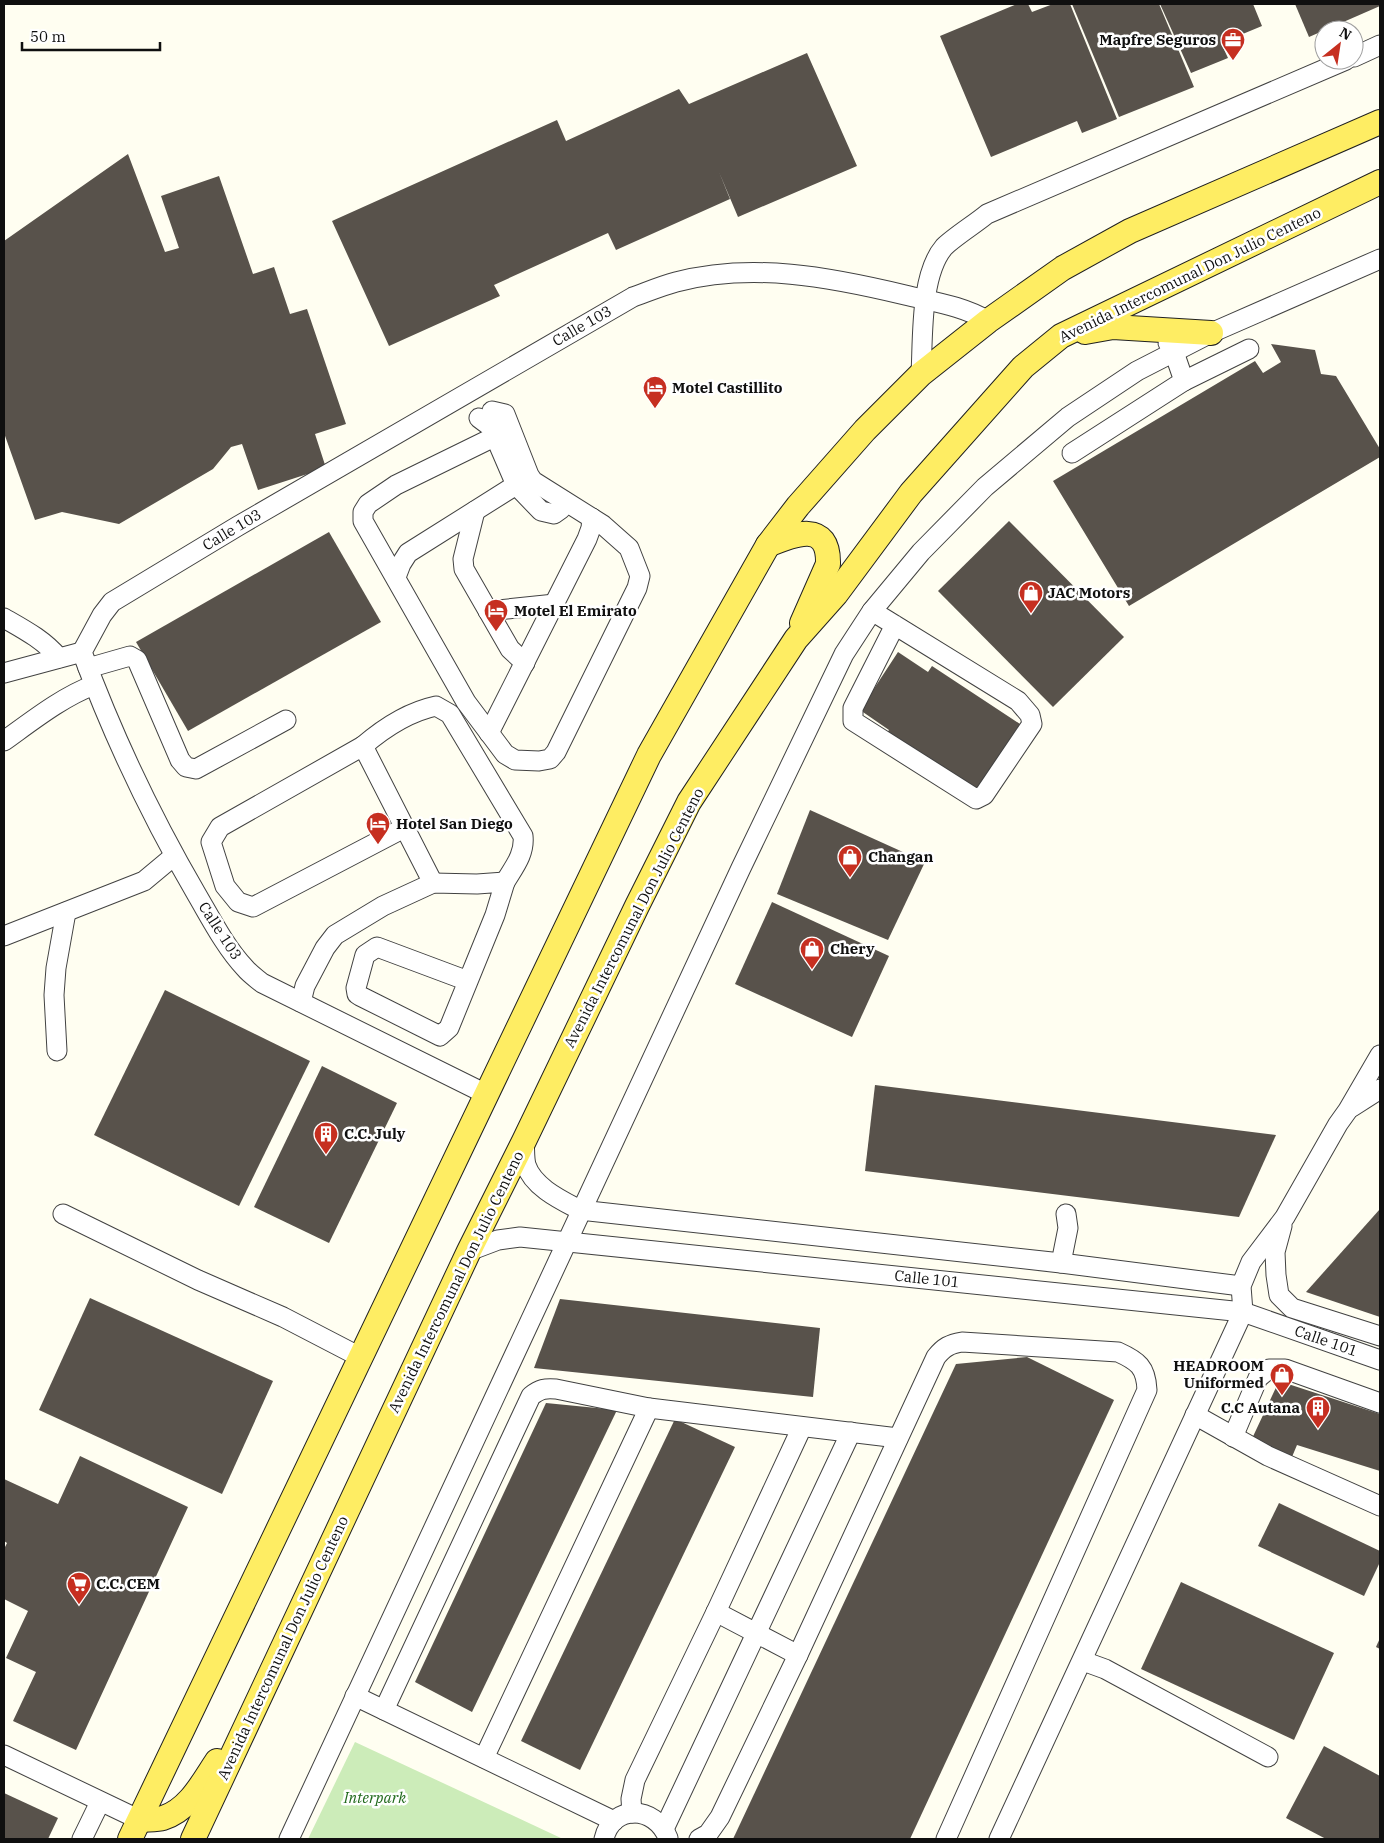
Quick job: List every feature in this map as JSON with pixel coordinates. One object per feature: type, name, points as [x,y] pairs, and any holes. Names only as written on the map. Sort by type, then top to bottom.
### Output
[{"type":"main road","points":[[135,1829],[488,1095],[649,755],[768,545],[798,506],[865,430],[921,374],[988,321],[1063,268],[1130,230],[1380,122]]},
{"type":"main road","name":"Avenida Intercomunal Don Julio Centeno","points":[[193,1839],[469,1251],[689,802],[796,638],[836,594],[911,493],[1023,367],[1061,336],[1380,182]]},
{"type":"main road","points":[[1061,336],[1113,327],[1211,333]]},
{"type":"main road","points":[[768,545],[803,533],[813,535],[824,542],[828,555],[828,564],[796,638]]},
{"type":"main road","points":[[135,1829],[164,1818],[184,1806],[194,1795],[258,1701]]},
{"type":"street","points":[[1364,52],[1380,45]]},
{"type":"street","points":[[921,374],[925,300],[932,271],[944,248],[987,214],[1323,70]]},
{"type":"street","points":[[289,1839],[580,1210],[741,868],[840,663],[872,612],[921,552],[985,486],[1068,417],[1137,371],[1211,333],[1380,259]]},
{"type":"street","name":"Calle 103","points":[[488,1095],[262,983],[244,968],[221,935],[174,856],[135,776],[88,668],[102,615],[112,602],[238,526],[633,297],[676,282],[715,275],[756,271],[808,275],[872,287],[973,312],[988,321]]},
{"type":"street","points":[[1159,329],[1174,352],[1184,381]]},
{"type":"street","points":[[1072,453],[1184,381],[1249,349]]},
{"type":"street","points":[[494,437],[396,485],[368,504],[363,512],[363,520],[466,702],[505,754],[515,760],[539,761],[550,759],[556,752],[637,588],[640,576],[629,548],[603,525],[533,481],[505,414],[486,415],[516,485],[541,511],[554,514],[562,509],[564,501]]},
{"type":"street","points":[[396,577],[408,553],[516,485]]},
{"type":"street","points":[[475,511],[463,558],[464,569],[510,649],[525,663]]},
{"type":"street","points":[[489,733],[587,539],[592,518]]},
{"type":"street","points":[[488,611],[555,604]]},
{"type":"street","points":[[872,612],[895,625],[1018,701],[1030,715],[1032,724],[984,795],[980,798],[976,799],[853,721],[853,708],[895,625]]},
{"type":"street","points":[[4,618],[37,636],[59,658],[88,668],[130,656],[137,660],[180,760],[186,767],[196,768],[286,720]]},
{"type":"street","points":[[4,673],[59,658]]},
{"type":"street","points":[[4,741],[39,716],[84,689],[88,668]]},
{"type":"street","points":[[404,828],[253,907],[238,902],[225,886],[212,842],[220,827],[363,746],[383,729],[418,710],[436,706],[450,714],[523,836],[523,852],[505,882],[495,915],[449,1028],[444,1034],[440,1036],[360,996],[357,994],[356,988],[365,955],[377,947],[468,981]]},
{"type":"street","points":[[363,746],[433,883]]},
{"type":"street","points":[[4,936],[144,882],[174,856]]},
{"type":"street","points":[[301,1002],[305,986],[325,948],[335,935],[383,906],[433,883],[477,884],[505,882]]},
{"type":"street","points":[[57,1050],[54,995],[56,968],[66,912]]},
{"type":"street","points":[[999,1839],[1243,1312],[1241,1286],[1251,1262],[1284,1217],[1380,1055]]},
{"type":"street","points":[[1348,1110],[1380,1089]]},
{"type":"street","name":"Calle 101","points":[[524,1141],[526,1165],[534,1180],[557,1197],[580,1210],[1061,1263],[1241,1286]]},
{"type":"street","points":[[64,1214],[198,1280],[283,1317],[362,1358]]},
{"type":"street","points":[[1061,1263],[1068,1228],[1066,1214]]},
{"type":"street","points":[[1284,1217],[1275,1252],[1276,1275],[1280,1295],[1292,1308],[1380,1336]]},
{"type":"street","name":"Calle 101","points":[[469,1251],[498,1240],[520,1237],[1243,1312],[1380,1360]]},
{"type":"street","points":[[699,1839],[708,1834],[720,1817],[798,1655],[936,1357],[942,1350],[949,1344],[962,1342],[1118,1352],[1133,1359],[1140,1365],[1146,1376],[1147,1390],[946,1839]]},
{"type":"street","points":[[1233,1437],[1258,1378],[1269,1368],[1285,1369],[1380,1403]]},
{"type":"street","points":[[384,1710],[531,1396],[538,1390],[545,1388],[556,1389],[649,1408],[898,1438]]},
{"type":"street","points":[[484,1758],[649,1408]]},
{"type":"street","points":[[1195,1415],[1268,1456],[1380,1506]]},
{"type":"street","points":[[632,1813],[631,1799],[635,1780],[716,1612],[802,1426]]},
{"type":"street","points":[[604,1839],[608,1828],[614,1821],[632,1813],[650,1816],[666,1834],[851,1432]]},
{"type":"street","points":[[716,1612],[798,1655]]},
{"type":"street","points":[[1083,1661],[1105,1670],[1268,1757]]},
{"type":"street","points":[[355,1696],[614,1821]]},
{"type":"street","points":[[4,1755],[100,1802],[135,1829]]},
{"type":"street","points":[[82,1839],[100,1802]]},
{"type":"green space","name":"Interpark","points":[[355,1742],[563,1839],[308,1839]]},
{"type":"building","points":[[1017,4],[1028,4],[1032,12],[1053,4],[1070,4],[1117,119],[1082,133],[1077,121],[991,157],[940,36]]},
{"type":"building","points":[[1072,4],[1159,4],[1194,87],[1119,117]]},
{"type":"building","points":[[1160,4],[1253,4],[1262,26],[1221,43],[1228,58],[1191,73]]},
{"type":"building","points":[[1295,4],[1380,4],[1380,6],[1348,20],[1314,20],[1314,35],[1309,37]]},
{"type":"building","points":[[807,53],[857,166],[738,217],[719,172],[730,199],[616,250],[608,233],[494,285],[500,296],[389,346],[332,221],[557,120],[566,141],[679,89],[689,104]]},
{"type":"building","points":[[128,154],[165,252],[179,248],[161,196],[219,176],[253,274],[274,267],[290,314],[307,309],[346,424],[315,434],[326,468],[258,490],[242,444],[231,447],[213,469],[119,524],[62,512],[35,520],[4,433],[4,241]]},
{"type":"building","points":[[1271,344],[1315,350],[1321,374],[1336,376],[1380,449],[1380,457],[1129,606],[1053,481],[1255,361],[1263,373],[1281,362]]},
{"type":"building","name":"JAC Motors","points":[[1009,521],[1124,637],[1053,707],[938,591]]},
{"type":"building","points":[[329,532],[381,622],[188,731],[136,642]]},
{"type":"building","points":[[898,652],[928,672],[932,666],[1020,724],[975,792],[886,734],[889,730],[860,710]]},
{"type":"building","name":"Changan","points":[[810,810],[925,862],[888,940],[777,894]]},
{"type":"building","name":"Chery","points":[[772,902],[889,956],[852,1037],[735,984]]},
{"type":"building","points":[[165,990],[310,1061],[239,1206],[94,1135]]},
{"type":"building","name":"C.C. July","points":[[322,1066],[397,1103],[329,1243],[254,1207]]},
{"type":"building","points":[[875,1085],[1276,1135],[1239,1217],[865,1171]]},
{"type":"building","points":[[1380,1209],[1380,1317],[1306,1292]]},
{"type":"building","points":[[90,1298],[273,1381],[222,1494],[39,1410]]},
{"type":"building","points":[[560,1299],[820,1328],[813,1397],[534,1368]]},
{"type":"building","points":[[1027,1357],[1114,1400],[910,1839],[733,1839],[956,1364]]},
{"type":"building","name":"C.C Autana","points":[[1279,1381],[1380,1414],[1380,1471],[1297,1445],[1289,1464],[1249,1445]]},
{"type":"building","points":[[546,1403],[617,1410],[472,1712],[415,1682]]},
{"type":"building","points":[[675,1419],[735,1447],[580,1770],[521,1741]]},
{"type":"building","name":"C.C. CEM","points":[[80,1456],[188,1507],[76,1750],[13,1721],[36,1672],[6,1658],[28,1611],[4,1599],[4,1549],[7,1543],[4,1541],[4,1479],[58,1504]]},
{"type":"building","points":[[1279,1503],[1380,1551],[1380,1562],[1364,1596],[1258,1546]]},
{"type":"building","points":[[1181,1582],[1334,1653],[1294,1740],[1141,1669]]},
{"type":"building","points":[[1380,1638],[1380,1649],[1376,1647]]},
{"type":"building","points":[[1324,1746],[1380,1776],[1380,1839],[1326,1839],[1286,1818]]},
{"type":"building","points":[[4,1793],[58,1818],[48,1839],[4,1839]]},
{"type":"place","name":"Mapfre Seguros","points":[[1233,61]]},
{"type":"place","name":"Motel Castillito","points":[[655,409]]},
{"type":"place","name":"JAC Motors","points":[[1031,614]]},
{"type":"place","name":"Motel El Emirato","points":[[496,632]]},
{"type":"place","name":"Hotel San Diego","points":[[378,845]]},
{"type":"place","name":"Changan","points":[[850,878]]},
{"type":"place","name":"Chery","points":[[812,970]]},
{"type":"place","name":"C.C. July","points":[[326,1155]]},
{"type":"place","name":"HEADROOM Uniformed","points":[[1282,1396]]},
{"type":"place","name":"C.C Autana","points":[[1318,1429]]},
{"type":"place","name":"C.C. CEM","points":[[79,1605]]}]
